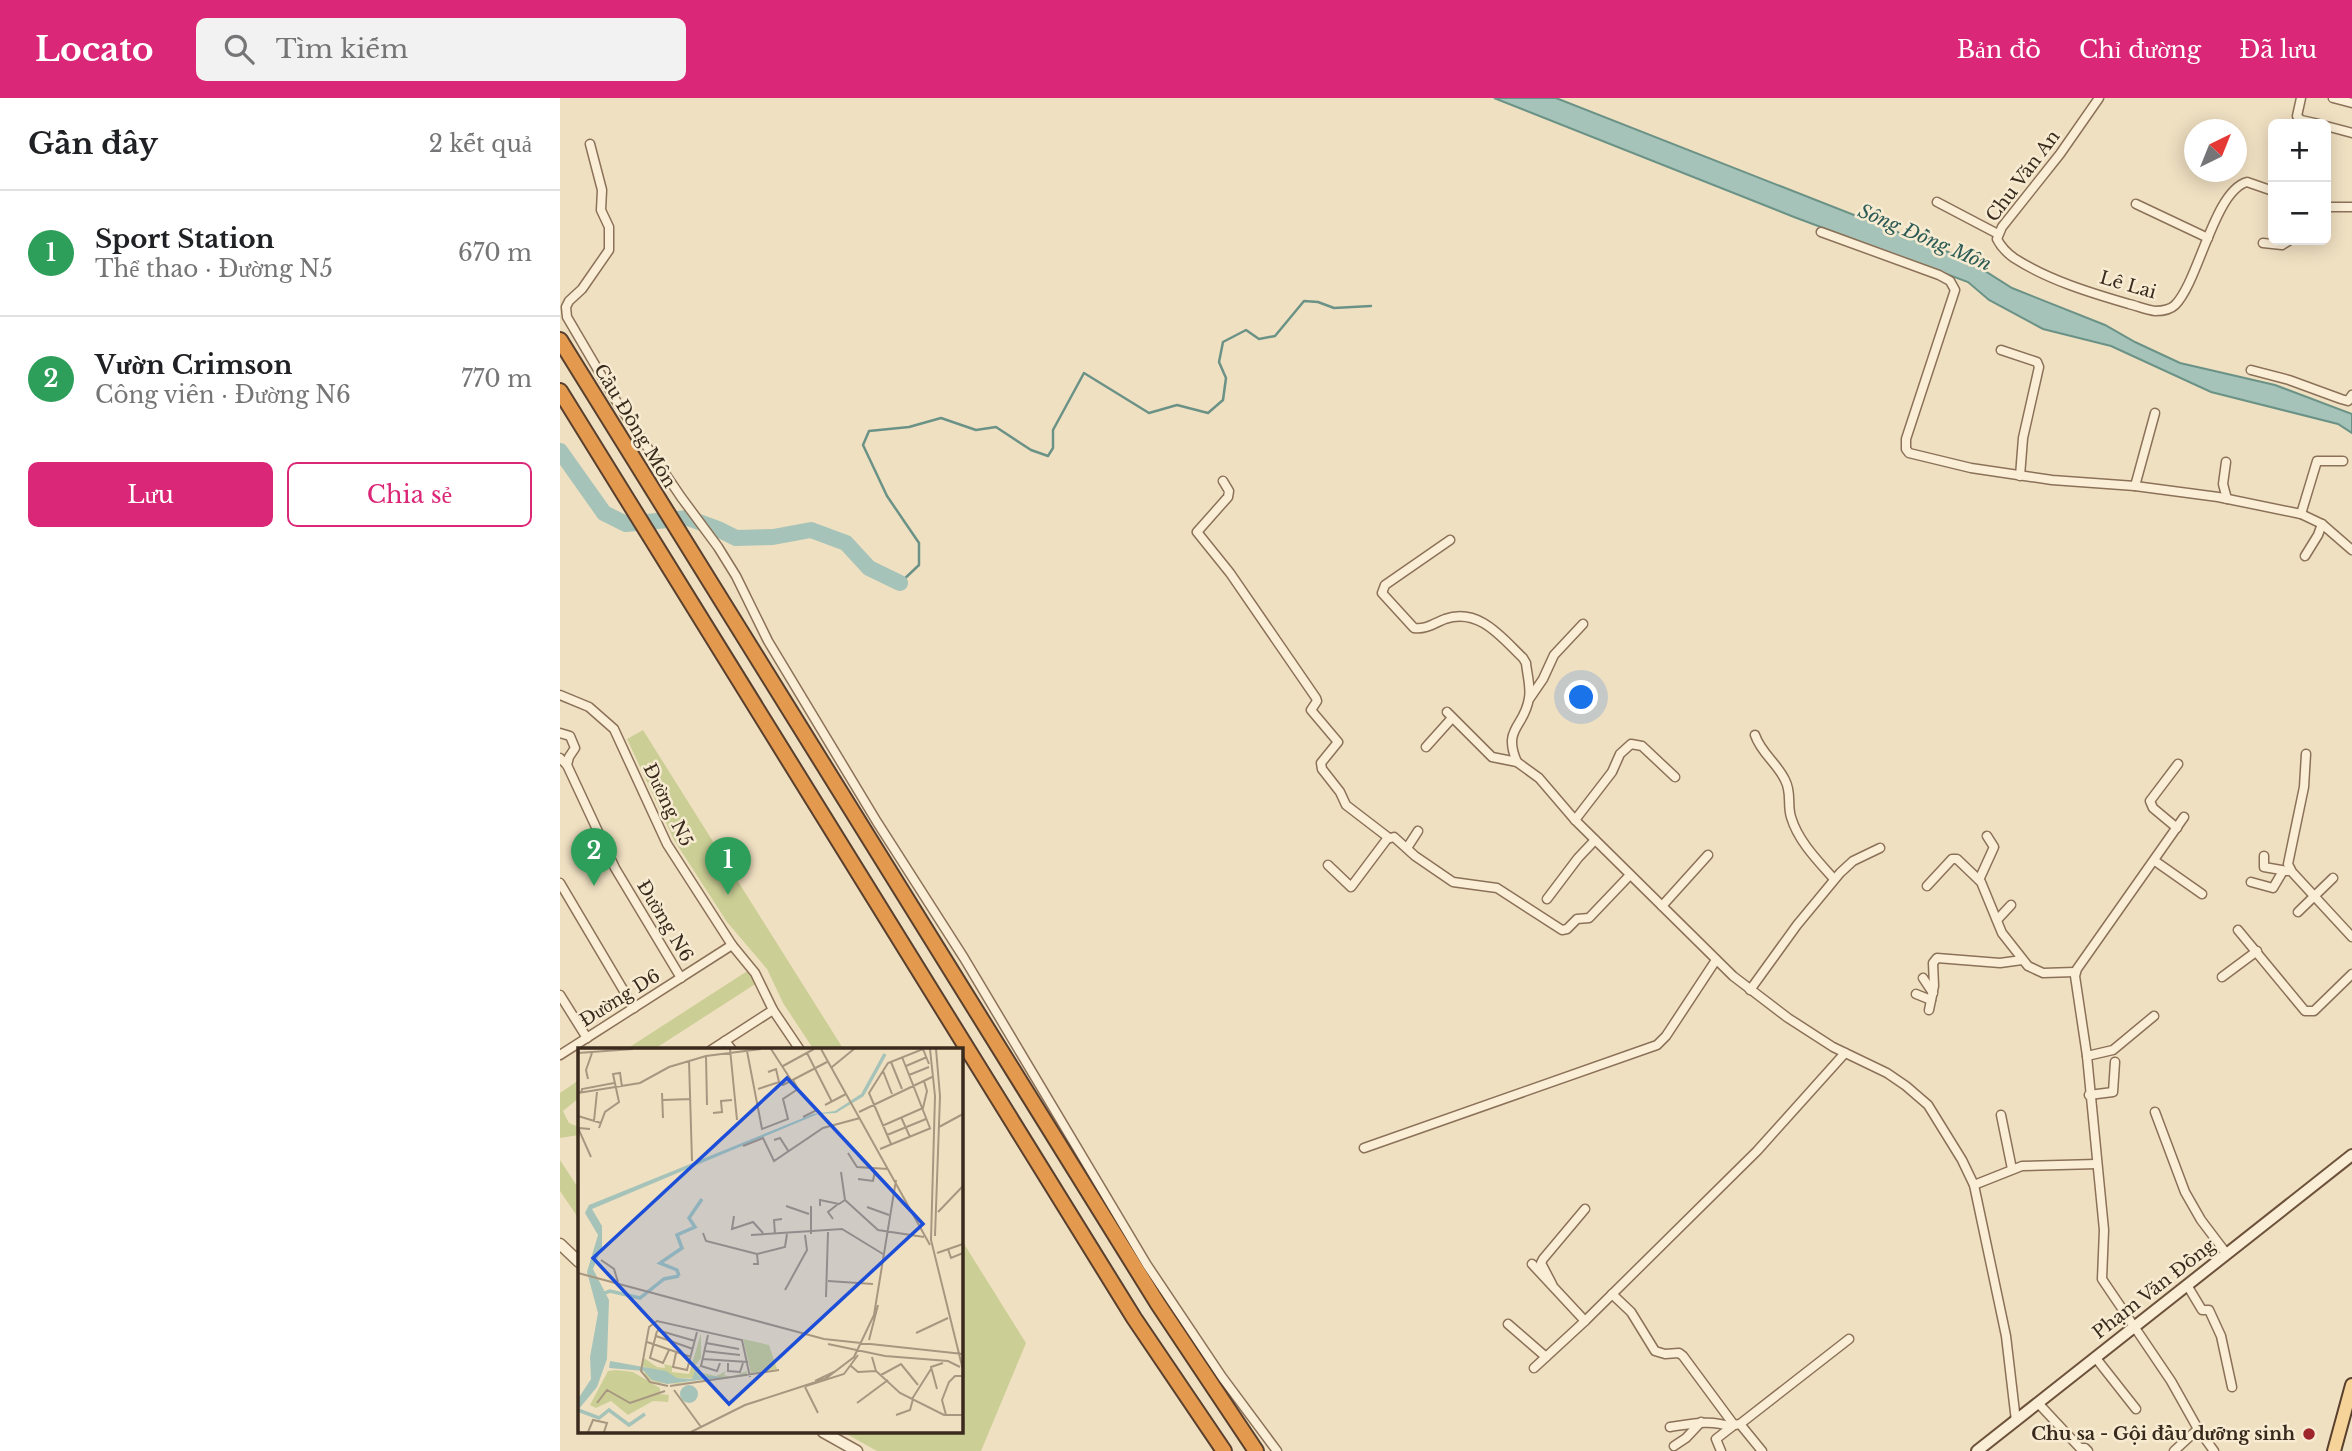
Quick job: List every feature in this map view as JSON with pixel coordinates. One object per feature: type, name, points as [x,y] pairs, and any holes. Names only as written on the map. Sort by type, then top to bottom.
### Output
[{"type":"highway","name":"Cầu Đồng Môn","points":[[560,340],[1150,1292],[1256,1451]]},
{"type":"highway","points":[[560,391],[1134,1318],[1224,1451]]},
{"type":"main road","name":"Phạm Văn Đồng","points":[[1977,1451],[2352,1155]]},
{"type":"main road","points":[[2334,1451],[2352,1385]]},
{"type":"street","name":"Chu Văn An","points":[[1998,236],[2099,98]]},
{"type":"street","points":[[2300,119],[2297,116],[2301,98]]},
{"type":"street","points":[[2333,98],[2352,103]]},
{"type":"street","points":[[2331,127],[2352,133]]},
{"type":"street","points":[[590,144],[602,191],[601,209],[609,227],[610,247],[582,289],[569,301],[566,313],[618,404],[718,547],[768,641],[877,822],[964,958],[1147,1265],[1222,1377],[1277,1451]]},
{"type":"street","name":"Lê Lai","points":[[1937,202],[1998,236],[2001,246],[2014,258],[2043,274],[2153,311],[2172,308],[2180,299],[2207,238],[2229,196],[2239,184],[2247,182],[2268,189]]},
{"type":"street","points":[[2136,204],[2207,238]]},
{"type":"street","points":[[2331,207],[2352,207]]},
{"type":"street","points":[[1821,232],[1939,275],[1950,281],[1955,290],[1906,439],[1906,449],[1917,456],[2020,476],[2135,486],[2301,513],[2322,524],[2352,550]]},
{"type":"street","points":[[2263,243],[2268,244]]},
{"type":"street","points":[[2001,351],[2037,362],[2039,367],[2023,438],[2020,476]]},
{"type":"street","points":[[2251,370],[2289,380],[2341,400],[2347,401],[2352,395]]},
{"type":"street","points":[[2135,486],[2155,413]]},
{"type":"street","points":[[2301,513],[2317,461],[2343,461]]},
{"type":"street","points":[[2226,462],[2223,484],[2227,499]]},
{"type":"street","points":[[1223,481],[1229,491],[1228,497],[1197,532],[1230,573],[1316,698],[1316,704],[1311,710],[1339,743],[1320,766],[1346,805],[1453,882],[1497,888],[1562,930],[1567,929],[1577,919],[1589,918],[1630,875]]},
{"type":"street","points":[[2305,556],[2322,524]]},
{"type":"street","points":[[1450,540],[1385,585],[1383,596],[1414,628],[1421,629],[1451,618],[1478,618],[1485,623],[1526,663],[1529,701]]},
{"type":"street","points":[[1517,762],[1511,739],[1529,701],[1554,655],[1583,624]]},
{"type":"street","name":"Đường N5","points":[[561,695],[589,706],[614,729],[667,844],[733,945],[755,973],[773,1010],[799,1048]]},
{"type":"street","points":[[1426,747],[1449,715],[1492,757],[1517,762],[1539,778],[1575,820],[1716,960],[1750,990],[1788,1018],[1845,1053],[1887,1073],[1928,1105],[1974,1185],[2006,1336],[2016,1421]]},
{"type":"street","name":"Đường N6","points":[[560,733],[570,736],[574,742],[575,748],[567,765]]},
{"type":"street","points":[[1755,735],[1789,789],[1789,809],[1796,828],[1807,848],[1834,879]]},
{"type":"street","points":[[1575,820],[1612,772],[1620,754],[1631,744],[1642,746],[1675,777]]},
{"type":"street","points":[[2251,881],[2273,888],[2288,871],[2289,852],[2305,787],[2306,754]]},
{"type":"street","name":"Đường N6","points":[[560,758],[567,765],[615,868],[681,978]]},
{"type":"street","points":[[2177,828],[2153,808],[2150,801],[2178,764]]},
{"type":"street","points":[[2184,817],[2075,972],[2087,1056],[2104,1230],[2102,1279],[2214,1451]]},
{"type":"street","points":[[1407,848],[1418,831]]},
{"type":"street","points":[[1979,880],[1994,847],[1987,836]]},
{"type":"street","points":[[1328,865],[1352,887],[1389,838]]},
{"type":"street","points":[[1548,899],[1595,840]]},
{"type":"street","points":[[1750,990],[1834,879],[1853,861],[1880,848]]},
{"type":"street","points":[[1661,906],[1708,855]]},
{"type":"street","points":[[2264,856],[2264,867],[2288,871],[2316,896],[2352,937]]},
{"type":"street","points":[[1927,886],[1955,858],[1979,880],[2006,940],[2022,960],[2034,971],[2075,972]]},
{"type":"street","points":[[2155,861],[2202,894]]},
{"type":"street","points":[[2298,912],[2333,878]]},
{"type":"street","points":[[560,883],[634,1008]]},
{"type":"street","points":[[1997,920],[2011,905]]},
{"type":"street","points":[[2238,930],[2305,1012],[2314,1011],[2352,974]]},
{"type":"street","name":"Đường D6","points":[[560,1055],[733,945]]},
{"type":"street","points":[[2222,977],[2257,951]]},
{"type":"street","points":[[1929,1010],[1932,969],[1937,958],[2000,963],[2022,960]]},
{"type":"street","points":[[1364,1148],[1657,1045],[1666,1036],[1716,960]]},
{"type":"street","points":[[1923,978],[1932,996]]},
{"type":"street","points":[[1916,994],[1932,996]]},
{"type":"street","points":[[560,995],[587,1038]]},
{"type":"street","points":[[714,1048],[773,1010]]},
{"type":"street","points":[[2087,1056],[2104,1054],[2119,1046],[2132,1032],[2154,1016]]},
{"type":"street","points":[[725,1041],[730,1048]]},
{"type":"street","points":[[1534,1368],[1757,1151],[1845,1053]]},
{"type":"street","points":[[2089,1095],[2113,1091],[2115,1062]]},
{"type":"street","points":[[2155,1112],[2185,1192],[2226,1254]]},
{"type":"street","points":[[2001,1115],[2012,1169]]},
{"type":"street","points":[[1974,1185],[2022,1166],[2097,1164]]},
{"type":"street","points":[[1552,1284],[1542,1263],[1543,1259],[1585,1209]]},
{"type":"street","points":[[560,1244],[578,1261]]},
{"type":"street","points":[[1532,1264],[1585,1321]]},
{"type":"street","points":[[2188,1284],[2202,1310],[2209,1310],[2221,1336],[2232,1387]]},
{"type":"street","points":[[1612,1294],[1631,1312],[1655,1351],[1665,1354],[1679,1353],[1683,1356],[1735,1425],[1762,1451]]},
{"type":"street","points":[[1508,1324],[1546,1357]]},
{"type":"street","points":[[1721,1451],[1716,1439],[1849,1339]]},
{"type":"street","points":[[2095,1357],[2136,1409]]},
{"type":"street","points":[[2038,1403],[2073,1442],[2088,1451]]},
{"type":"street","points":[[1670,1427],[1701,1422],[1735,1425]]},
{"type":"street","points":[[1674,1446],[1701,1422]]},
{"type":"street","points":[[2174,1451],[2198,1429]]},
{"type":"street","points":[[827,1434],[857,1451]]},
{"type":"green space","points":[[643,730],[843,1048],[813,1048],[783,1003],[767,969],[727,922],[674,840],[627,739]]},
{"type":"green space","points":[[752,968],[760,981],[656,1048],[628,1048]]},
{"type":"green space","points":[[578,1081],[578,1099],[563,1111],[569,1123],[578,1127],[578,1135],[560,1138],[560,1093]]},
{"type":"green space","points":[[560,1160],[578,1187],[578,1218],[560,1191]]},
{"type":"green space","points":[[962,1241],[1026,1343],[981,1451],[877,1451],[847,1434],[962,1434]]},
{"type":"water","name":"Sông Đồng Môn","points":[[1494,98],[1556,98],[1966,259],[2012,288],[2105,325],[2180,363],[2275,385],[2352,414],[2352,433],[2338,424],[2211,392],[2111,346],[2043,329],[1989,300],[1968,282],[1794,217]]},
{"type":"waterway","points":[[900,583],[919,565],[919,543],[887,496],[863,445],[869,431],[909,427],[941,418],[976,430],[996,427],[1031,450],[1048,456],[1053,448],[1053,430],[1084,373],[1149,413],[1177,405],[1208,413],[1223,400],[1226,378],[1219,362],[1223,342],[1246,330],[1259,339],[1275,336],[1304,301],[1318,302],[1334,308],[1371,306]]},
{"type":"waterway","points":[[560,451],[604,513],[626,524],[688,518],[736,538],[773,537],[811,530],[846,543],[869,568],[900,583]]},
{"type":"place","name":"Vườn Crimson","points":[[594,886]]},
{"type":"place","name":"Sport Station","points":[[728,895]]},
{"type":"place","name":"Chu sa - Gội đầu dưỡng sinh","points":[[2309,1434]]}]
